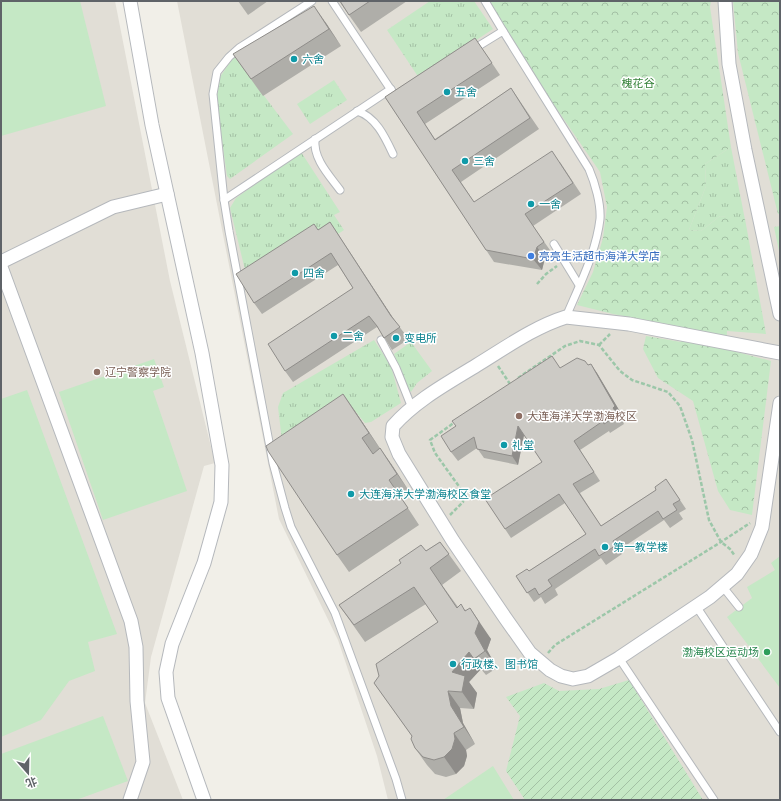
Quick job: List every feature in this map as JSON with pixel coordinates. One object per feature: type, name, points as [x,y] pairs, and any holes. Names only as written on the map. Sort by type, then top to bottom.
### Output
[{"type":"street","points":[[130,1],[152,125],[202,353],[222,465],[221,502],[204,563],[172,644],[166,672],[168,698],[204,800]]},
{"type":"street","points":[[725,1],[729,64],[745,150],[780,314]]},
{"type":"street","points":[[1,262],[113,207],[167,194]]},
{"type":"street","points":[[1,267],[131,621],[136,647],[137,701],[143,762],[130,800]]},
{"type":"street","points":[[780,353],[629,324],[566,317],[522,337],[435,392],[401,416],[392,426],[392,437],[399,454],[441,521],[450,543],[530,653],[550,670],[561,676],[573,679],[588,676],[619,658],[723,587],[738,574],[751,554],[762,527],[780,403]]},
{"type":"lane","points":[[312,1],[239,48],[229,57],[217,72],[213,94],[224,200],[273,463],[291,527],[340,615],[402,800]]},
{"type":"lane","points":[[332,1],[396,97],[403,93]]},
{"type":"lane","points":[[485,1],[589,169],[596,186],[600,218],[594,245],[580,285],[566,317]]},
{"type":"lane","points":[[468,52],[503,32]]},
{"type":"lane","points":[[224,200],[390,89]]},
{"type":"lane","points":[[357,111],[365,114],[373,120],[382,132],[393,154]]},
{"type":"lane","points":[[315,139],[314,145],[316,155],[340,190]]},
{"type":"lane","points":[[554,244],[580,285]]},
{"type":"lane","points":[[382,340],[396,368],[412,408]]},
{"type":"lane","points":[[723,587],[739,607]]},
{"type":"lane","points":[[696,606],[780,732]]},
{"type":"lane","points":[[619,658],[714,800]]},
{"type":"path","points":[[537,284],[546,274],[564,261]]},
{"type":"path","points":[[504,387],[565,346],[580,341],[598,345],[620,371],[632,380],[668,392],[680,406],[692,440],[709,520],[721,542],[730,549],[737,559],[738,574]]},
{"type":"path","points":[[491,356],[510,384]]},
{"type":"path","points":[[441,521],[454,512],[463,502],[463,492],[435,453],[430,440],[460,418]]},
{"type":"path","points":[[542,663],[555,645],[764,514]]},
{"type":"shaded area","name":"辽宁警察学院","points":[[1,1],[115,1],[170,281],[215,463],[204,466],[151,657],[145,703],[183,800],[1,800]]},
{"type":"shaded area","name":"大连海洋大学渤海校区","points":[[177,1],[780,1],[780,800],[388,800],[377,756],[338,640],[279,519]]},
{"type":"green space","points":[[1,1],[80,1],[106,106],[1,136]]},
{"type":"green space","points":[[430,1],[474,1],[493,29],[419,78],[387,30]]},
{"type":"green space","name":"槐花谷","points":[[488,1],[711,1],[710,7],[731,147],[705,164],[706,186],[689,230],[701,231],[720,216],[745,219],[766,334],[727,331],[726,349],[771,361],[752,515],[730,510],[718,491],[693,401],[658,378],[643,349],[646,336],[681,342],[677,326],[613,314],[577,305],[593,272],[603,238],[607,207],[600,172],[550,99]]},
{"type":"green space","points":[[733,1],[780,1],[780,214],[778,214],[738,53]]},
{"type":"green space","points":[[234,56],[293,134],[230,179],[227,176],[216,99],[220,77]]},
{"type":"green space","points":[[334,80],[347,100],[310,124],[297,104]]},
{"type":"green space","points":[[731,147],[745,220],[720,216],[701,231],[689,230],[706,186],[705,164]]},
{"type":"green space","points":[[301,152],[340,212],[334,215],[344,230],[326,242],[245,270],[230,208],[236,198]]},
{"type":"green space","points":[[780,226],[780,256],[774,227]]},
{"type":"green space","points":[[374,340],[391,366],[401,403],[371,422],[365,423],[355,411],[283,449],[278,407],[283,393]]},
{"type":"green space","points":[[411,342],[432,371],[417,383],[411,392],[406,386],[394,354]]},
{"type":"green space","points":[[154,359],[164,387],[153,391],[187,491],[103,520],[59,392]]},
{"type":"green space","points":[[27,390],[117,634],[88,642],[95,671],[69,681],[41,720],[1,737],[1,399]]},
{"type":"green space","name":"渤海校区运动场","points":[[780,556],[780,688],[727,617],[752,598],[747,587],[775,570],[771,563]]},
{"type":"green space","points":[[629,680],[703,800],[525,800],[506,771],[520,716],[506,697],[544,683],[559,691],[599,689]]},
{"type":"green space","points":[[103,716],[128,781],[76,800],[1,800],[1,754]]},
{"type":"green space","points":[[493,766],[514,800],[443,800]]},
{"type":"building","points":[[340,1],[370,1],[349,15]]},
{"type":"building","points":[[314,6],[329,29],[251,79],[233,54]]},
{"type":"building","points":[[475,38],[492,63],[417,112],[435,140],[511,88],[530,118],[452,170],[474,202],[552,151],[573,183],[525,214],[544,242],[537,247],[533,259],[486,250],[385,97]]},
{"type":"building","points":[[330,222],[391,316],[400,327],[384,338],[369,316],[285,371],[268,344],[353,288],[331,253],[254,303],[236,274],[314,224],[318,230]]},
{"type":"building","points":[[552,356],[560,368],[577,358],[585,361],[588,365],[591,364],[615,406],[613,408],[618,415],[604,424],[603,421],[574,441],[594,472],[573,484],[601,526],[656,490],[655,487],[666,479],[680,500],[673,504],[677,510],[663,519],[658,511],[613,541],[615,546],[599,556],[595,549],[548,580],[552,586],[539,595],[535,588],[527,593],[516,576],[527,569],[529,571],[586,534],[559,494],[505,529],[485,499],[542,462],[518,426],[512,456],[477,449],[474,437],[451,452],[441,436],[456,426],[452,421]]},
{"type":"building","name":"大连海洋大学渤海校区食堂","points":[[343,394],[369,433],[362,438],[373,454],[380,448],[397,474],[389,480],[408,508],[337,555],[266,446]]},
{"type":"building","name":"行政楼、图书馆","points":[[440,542],[449,554],[430,568],[457,608],[461,604],[465,611],[470,608],[479,622],[475,633],[485,651],[474,659],[469,652],[452,672],[465,676],[462,692],[448,691],[451,706],[464,727],[454,733],[455,739],[452,749],[444,757],[434,760],[423,757],[415,748],[411,739],[412,736],[374,683],[379,676],[376,664],[438,622],[414,587],[354,625],[339,605],[401,563],[399,560],[421,545],[426,551]]},
{"type":"place","name":"六舍","points":[[294,59]]},
{"type":"place","name":"五舍","points":[[447,92]]},
{"type":"place","name":"三舍","points":[[465,161]]},
{"type":"place","name":"一舍","points":[[531,204]]},
{"type":"place","name":"亮亮生活超市海洋大学店","points":[[531,256]]},
{"type":"place","name":"四舍","points":[[295,273]]},
{"type":"place","name":"二舍","points":[[334,336]]},
{"type":"place","name":"变电所","points":[[396,338]]},
{"type":"place","name":"辽宁警察学院","points":[[97,372]]},
{"type":"place","name":"大连海洋大学渤海校区","points":[[519,416]]},
{"type":"place","name":"礼堂","points":[[504,445]]},
{"type":"place","name":"大连海洋大学渤海校区食堂","points":[[351,494]]},
{"type":"place","name":"第一教学楼","points":[[605,547]]},
{"type":"place","name":"渤海校区运动场","points":[[767,652]]},
{"type":"place","name":"行政楼、图书馆","points":[[453,664]]}]
